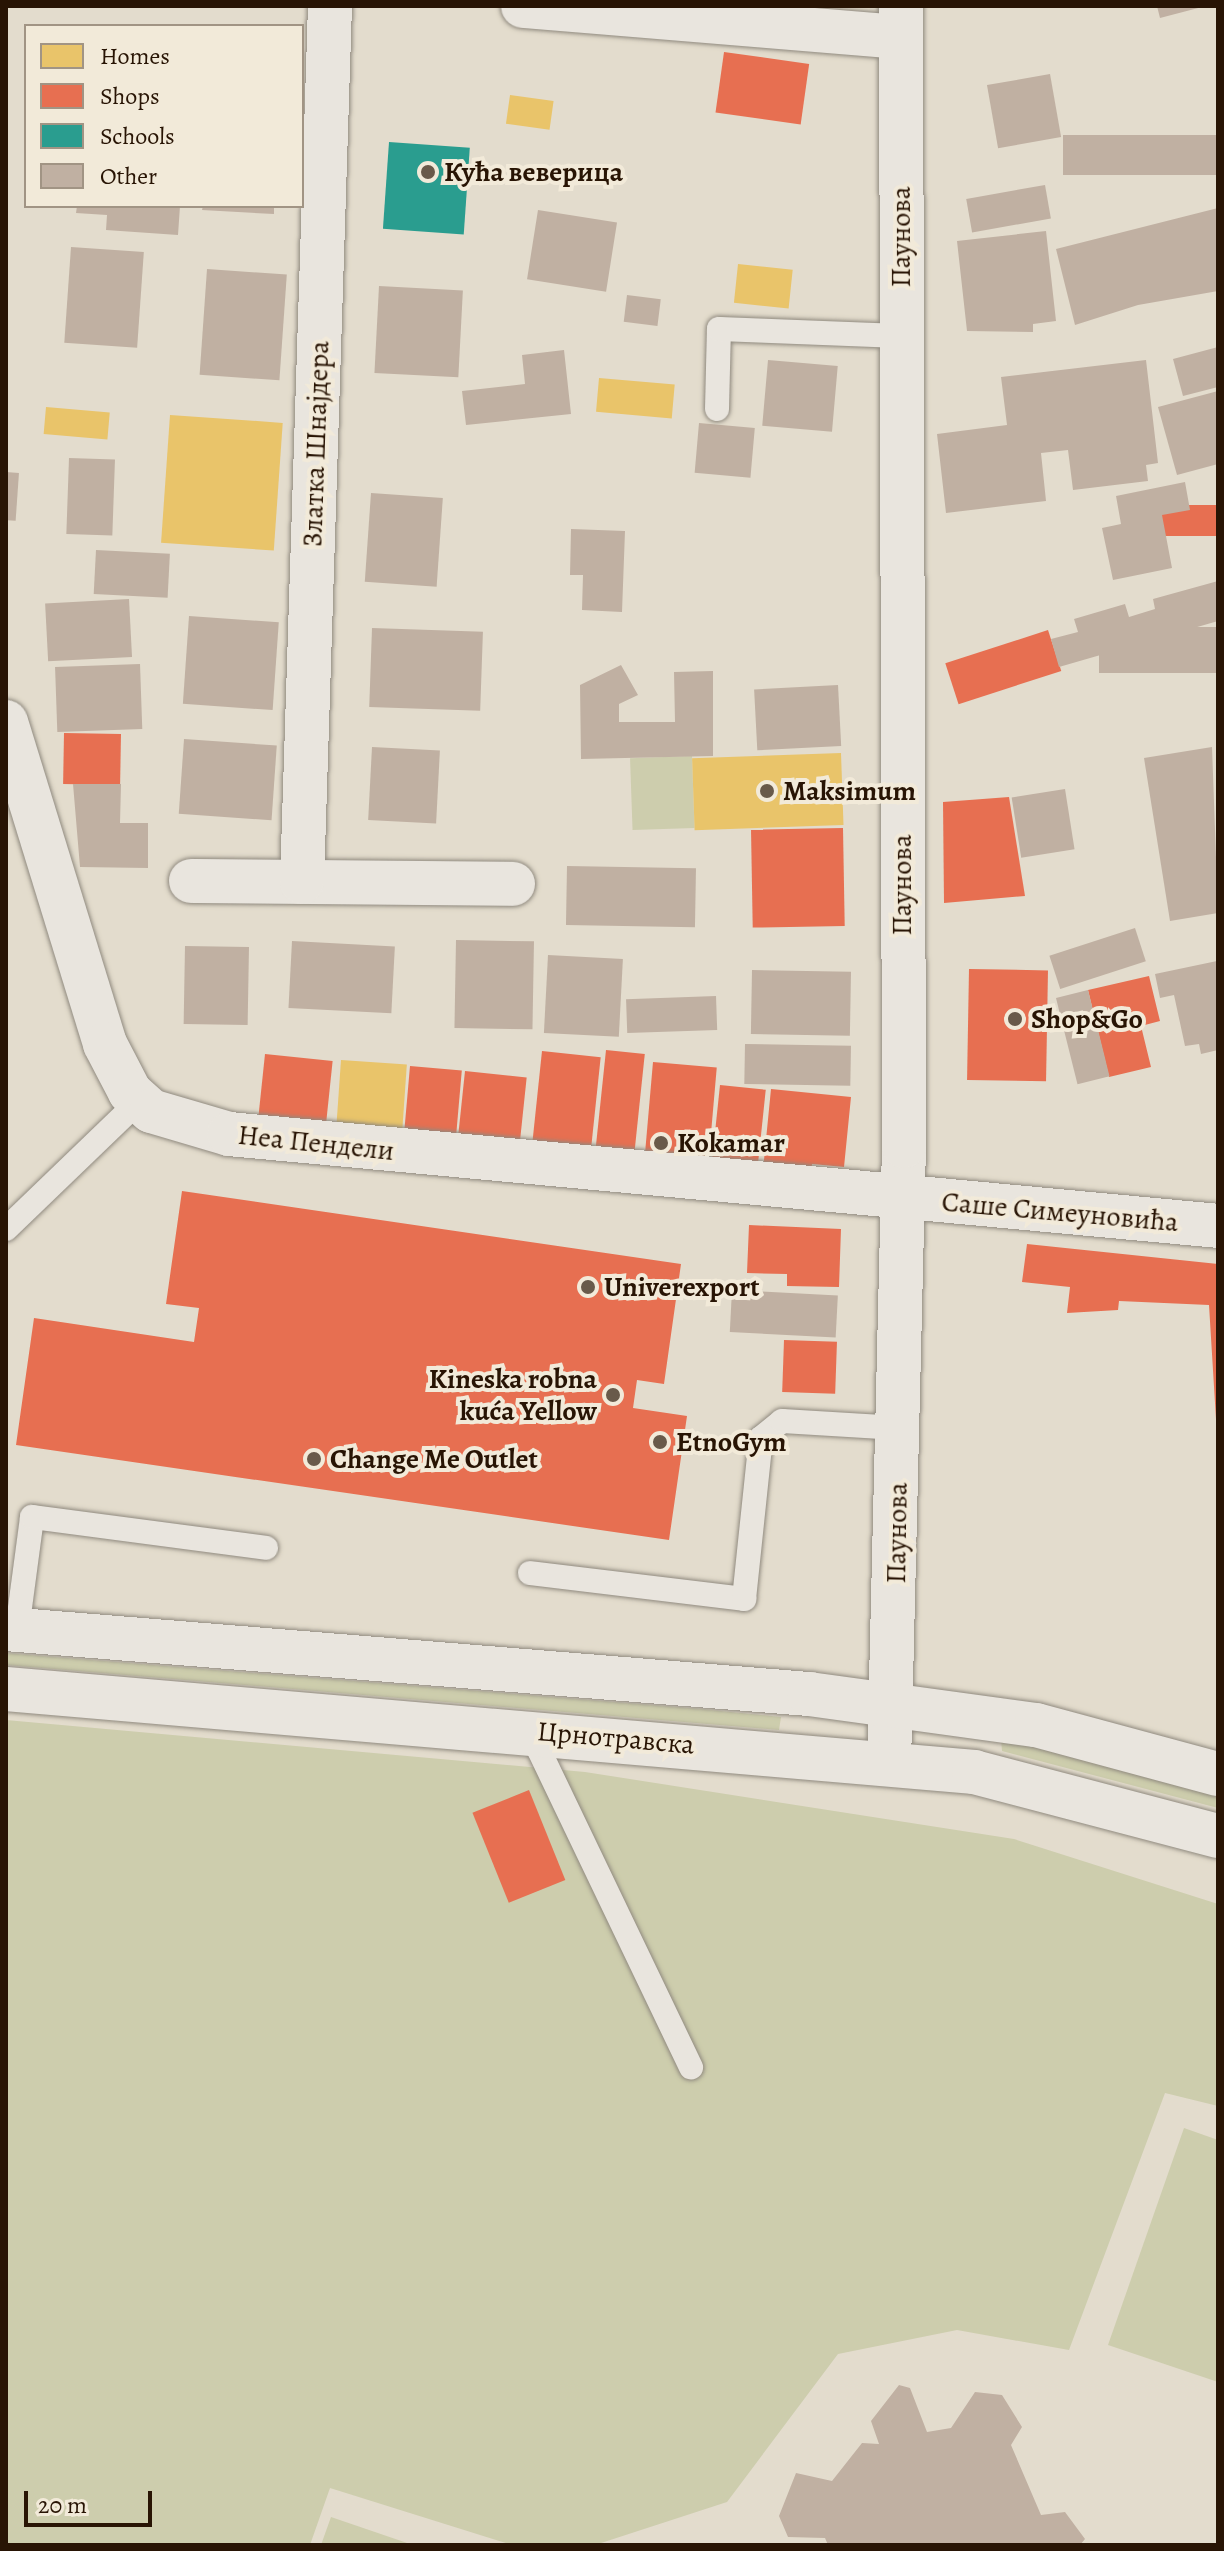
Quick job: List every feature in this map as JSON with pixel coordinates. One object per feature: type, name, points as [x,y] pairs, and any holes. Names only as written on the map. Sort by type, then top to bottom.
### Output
[{"type":"street","name":"Златка Шнајдера","points":[[302,882],[330,6]]},
{"type":"street","points":[[523,6],[901,21]]},
{"type":"street","name":"Паунова","points":[[889,1764],[902,1198],[901,21]]},
{"type":"street","points":[[6,722],[105,1044],[139,1101]]},
{"type":"street","points":[[191,881],[513,884]]},
{"type":"street","name":"Неа Пендели","points":[[139,1101],[229,1134],[902,1198]]},
{"type":"street","name":"Саше Симеуновића","points":[[902,1198],[1218,1226]]},
{"type":"street","name":"Црнотравска","points":[[11,1629],[891,1704],[1078,1733],[1218,1774]]},
{"type":"street","name":"Црнотравска","points":[[6,1689],[539,1731],[889,1764],[1036,1785],[1218,1836]]},
{"type":"lane","points":[[717,409],[719,329],[901,336]]},
{"type":"lane","points":[[6,1229],[139,1101]]},
{"type":"lane","points":[[530,1573],[744,1599],[761,1438],[782,1421],[899,1428]]},
{"type":"lane","points":[[11,1629],[32,1517],[266,1548]]},
{"type":"lane","points":[[539,1731],[539,1750],[691,2067]]},
{"type":"green space","points":[[692,756],[695,828],[633,830],[630,758]]},
{"type":"green space","points":[[6,1653],[781,1717],[779,1730],[6,1665]]},
{"type":"green space","points":[[6,1720],[585,1772],[1014,1839],[1218,1904],[1218,2106],[1165,2093],[1069,2350],[957,2330],[838,2354],[727,2502],[595,2545],[512,2545],[330,2488],[310,2545],[6,2545]]},
{"type":"green space","points":[[1001,1739],[1218,1793],[1218,1808],[1002,1751]]},
{"type":"green space","points":[[1184,2128],[1218,2140],[1218,2382],[1108,2345]]},
{"type":"green space","points":[[331,2517],[413,2545],[321,2545]]},
{"type":"building: Homes","points":[[510,95],[554,101],[550,130],[506,124]]},
{"type":"building: Homes","points":[[738,264],[793,270],[789,309],[734,303]]},
{"type":"building: Homes","points":[[599,378],[675,385],[672,418],[596,412]]},
{"type":"building: Homes","points":[[46,407],[110,413],[107,439],[44,434]]},
{"type":"building: Homes","points":[[170,415],[283,423],[274,551],[161,543]]},
{"type":"building: Homes","name":"Maksimum","points":[[841,753],[844,825],[695,830],[692,758]]},
{"type":"building: Homes","points":[[341,1060],[407,1065],[402,1136],[336,1132]]},
{"type":"building: Shops","points":[[724,52],[809,64],[801,124],[716,112]]},
{"type":"building: Shops","points":[[1161,505],[1218,505],[1218,536],[1161,536]]},
{"type":"building: Shops","points":[[1048,630],[1061,671],[959,704],[945,663]]},
{"type":"building: Shops","points":[[64,733],[121,734],[120,785],[63,784]]},
{"type":"building: Shops","points":[[1009,797],[1025,896],[944,903],[943,802]]},
{"type":"building: Shops","points":[[843,828],[845,926],[753,928],[751,830]]},
{"type":"building: Shops","points":[[969,969],[1048,970],[1046,1081],[967,1080]]},
{"type":"building: Shops","points":[[1149,976],[1160,1021],[1141,1026],[1151,1067],[1109,1077],[1088,990]]},
{"type":"building: Shops","points":[[606,1050],[645,1054],[634,1159],[595,1154]]},
{"type":"building: Shops","points":[[542,1051],[601,1057],[590,1156],[532,1149]]},
{"type":"building: Shops","points":[[265,1054],[333,1061],[325,1132],[258,1125]]},
{"type":"building: Shops","points":[[653,1062],[717,1068],[708,1163],[645,1158]]},
{"type":"building: Shops","points":[[410,1066],[462,1071],[456,1142],[404,1138]]},
{"type":"building: Shops","points":[[465,1071],[527,1077],[519,1148],[458,1142]]},
{"type":"building: Shops","points":[[720,1085],[766,1090],[757,1169],[712,1165]]},
{"type":"building: Shops","points":[[771,1089],[851,1097],[844,1167],[812,1164],[811,1175],[763,1170]]},
{"type":"building: Shops","points":[[182,1191],[681,1264],[664,1384],[637,1380],[633,1408],[687,1416],[669,1540],[16,1445],[34,1318],[194,1342],[199,1308],[166,1304]]},
{"type":"building: Shops","points":[[749,1225],[841,1229],[839,1287],[787,1286],[787,1274],[747,1273]]},
{"type":"building: Shops","points":[[1027,1244],[1218,1264],[1218,1452],[1209,1305],[1119,1301],[1118,1310],[1067,1313],[1070,1287],[1022,1282]]},
{"type":"building: Shops","points":[[784,1340],[837,1342],[835,1394],[782,1392]]},
{"type":"building: Shops","points":[[529,1790],[565,1880],[509,1903],[472,1813]]},
{"type":"building: Schools","points":[[389,142],[470,148],[464,234],[383,229]]},
{"type":"building: Other","points":[[1157,6],[1202,6],[1202,7],[1160,18]]},
{"type":"building: Other","points":[[1050,74],[1061,137],[998,148],[987,85]]},
{"type":"building: Other","points":[[1063,135],[1218,135],[1218,175],[1063,175]]},
{"type":"building: Other","points":[[1045,185],[1051,218],[972,232],[966,199]]},
{"type":"building: Other","points":[[77,208],[180,208],[178,235],[106,230],[107,215],[76,213]]},
{"type":"building: Other","points":[[274,208],[274,214],[202,210]]},
{"type":"building: Other","points":[[1218,208],[1218,291],[1138,305],[1075,325],[1056,249]]},
{"type":"building: Other","points":[[538,210],[617,223],[606,292],[527,279]]},
{"type":"building: Other","points":[[1046,231],[1056,321],[1033,324],[1033,332],[967,331],[957,241]]},
{"type":"building: Other","points":[[71,247],[144,252],[137,348],[64,343]]},
{"type":"building: Other","points":[[207,269],[287,275],[279,380],[200,375]]},
{"type":"building: Other","points":[[379,286],[463,290],[458,377],[374,373]]},
{"type":"building: Other","points":[[627,295],[661,299],[657,326],[624,322]]},
{"type":"building: Other","points":[[1218,347],[1218,387],[1183,396],[1173,359]]},
{"type":"building: Other","points":[[564,350],[571,414],[466,425],[462,391],[525,384],[522,355]]},
{"type":"building: Other","points":[[768,360],[838,366],[832,432],[762,426]]},
{"type":"building: Other","points":[[1146,360],[1158,463],[1146,465],[1148,481],[1073,490],[1068,450],[1041,453],[1046,501],[946,513],[937,434],[1007,425],[1001,377]]},
{"type":"building: Other","points":[[1218,391],[1218,464],[1177,475],[1158,407]]},
{"type":"building: Other","points":[[699,423],[755,428],[750,478],[695,473]]},
{"type":"building: Other","points":[[69,458],[115,460],[112,536],[66,534]]},
{"type":"building: Other","points":[[6,472],[19,473],[16,521],[6,520]]},
{"type":"building: Other","points":[[1185,482],[1190,510],[1162,515],[1172,568],[1113,580],[1102,528],[1121,524],[1116,496]]},
{"type":"building: Other","points":[[371,493],[443,498],[437,587],[365,582]]},
{"type":"building: Other","points":[[571,529],[625,531],[622,612],[582,610],[583,575],[570,575]]},
{"type":"building: Other","points":[[96,550],[170,554],[168,598],[94,594]]},
{"type":"building: Other","points":[[1218,581],[1218,621],[1059,667],[1051,639],[1078,632],[1074,619],[1125,604],[1129,617],[1155,609],[1153,599]]},
{"type":"building: Other","points":[[129,599],[132,657],[48,661],[45,603]]},
{"type":"building: Other","points":[[189,616],[279,622],[273,710],[183,704]]},
{"type":"building: Other","points":[[1099,627],[1218,627],[1218,673],[1099,673]]},
{"type":"building: Other","points":[[372,628],[483,632],[480,711],[369,707]]},
{"type":"building: Other","points":[[140,664],[142,729],[57,732],[55,667]]},
{"type":"building: Other","points":[[621,665],[638,695],[619,704],[619,722],[675,722],[674,672],[713,671],[713,756],[581,759],[580,685]]},
{"type":"building: Other","points":[[838,685],[841,746],[757,750],[754,689]]},
{"type":"building: Other","points":[[184,739],[277,745],[272,820],[179,814]]},
{"type":"building: Other","points":[[372,747],[440,751],[436,823],[368,820]]},
{"type":"building: Other","points":[[1212,747],[1218,913],[1170,921],[1144,758]]},
{"type":"building: Other","points":[[73,784],[121,784],[120,823],[148,823],[148,868],[80,867]]},
{"type":"building: Other","points":[[1065,789],[1075,849],[1021,858],[1012,797]]},
{"type":"building: Other","points":[[567,866],[696,868],[695,927],[566,925]]},
{"type":"building: Other","points":[[1135,928],[1146,961],[1060,989],[1049,956]]},
{"type":"building: Other","points":[[456,940],[534,941],[532,1029],[454,1028]]},
{"type":"building: Other","points":[[292,941],[395,946],[391,1013],[288,1008]]},
{"type":"building: Other","points":[[185,946],[249,947],[248,1025],[184,1024]]},
{"type":"building: Other","points":[[548,955],[623,959],[619,1037],[544,1033]]},
{"type":"building: Other","points":[[1217,961],[1218,1050],[1201,1054],[1199,1044],[1185,1046],[1174,995],[1160,998],[1155,974]]},
{"type":"building: Other","points":[[752,970],[851,972],[850,1036],[751,1034]]},
{"type":"building: Other","points":[[1088,990],[1110,1076],[1078,1084],[1056,998]]},
{"type":"building: Other","points":[[716,996],[717,1030],[627,1033],[626,999]]},
{"type":"building: Other","points":[[745,1044],[851,1046],[850,1086],[744,1084]]},
{"type":"building: Other","points":[[732,1290],[838,1296],[836,1337],[730,1332]]},
{"type":"building: Other","points":[[899,2385],[910,2388],[927,2432],[951,2428],[975,2392],[1002,2395],[1022,2427],[1011,2445],[1041,2515],[1065,2512],[1085,2539],[1080,2545],[828,2545],[825,2538],[788,2537],[779,2516],[796,2473],[832,2481],[862,2443],[879,2444],[871,2421]]},
{"type":"place","name":"Кућа веверица","points":[[428,172]]},
{"type":"place","name":"Maksimum","points":[[767,791]]},
{"type":"place","name":"Shop&Go","points":[[1015,1019]]},
{"type":"place","name":"Kokamar","points":[[661,1143]]},
{"type":"place","name":"Univerexport","points":[[588,1287]]},
{"type":"place","name":"Kineska robna kuća Yellow","points":[[613,1395]]},
{"type":"place","name":"EtnoGym","points":[[660,1442]]},
{"type":"place","name":"Change Me Outlet","points":[[314,1459]]}]
